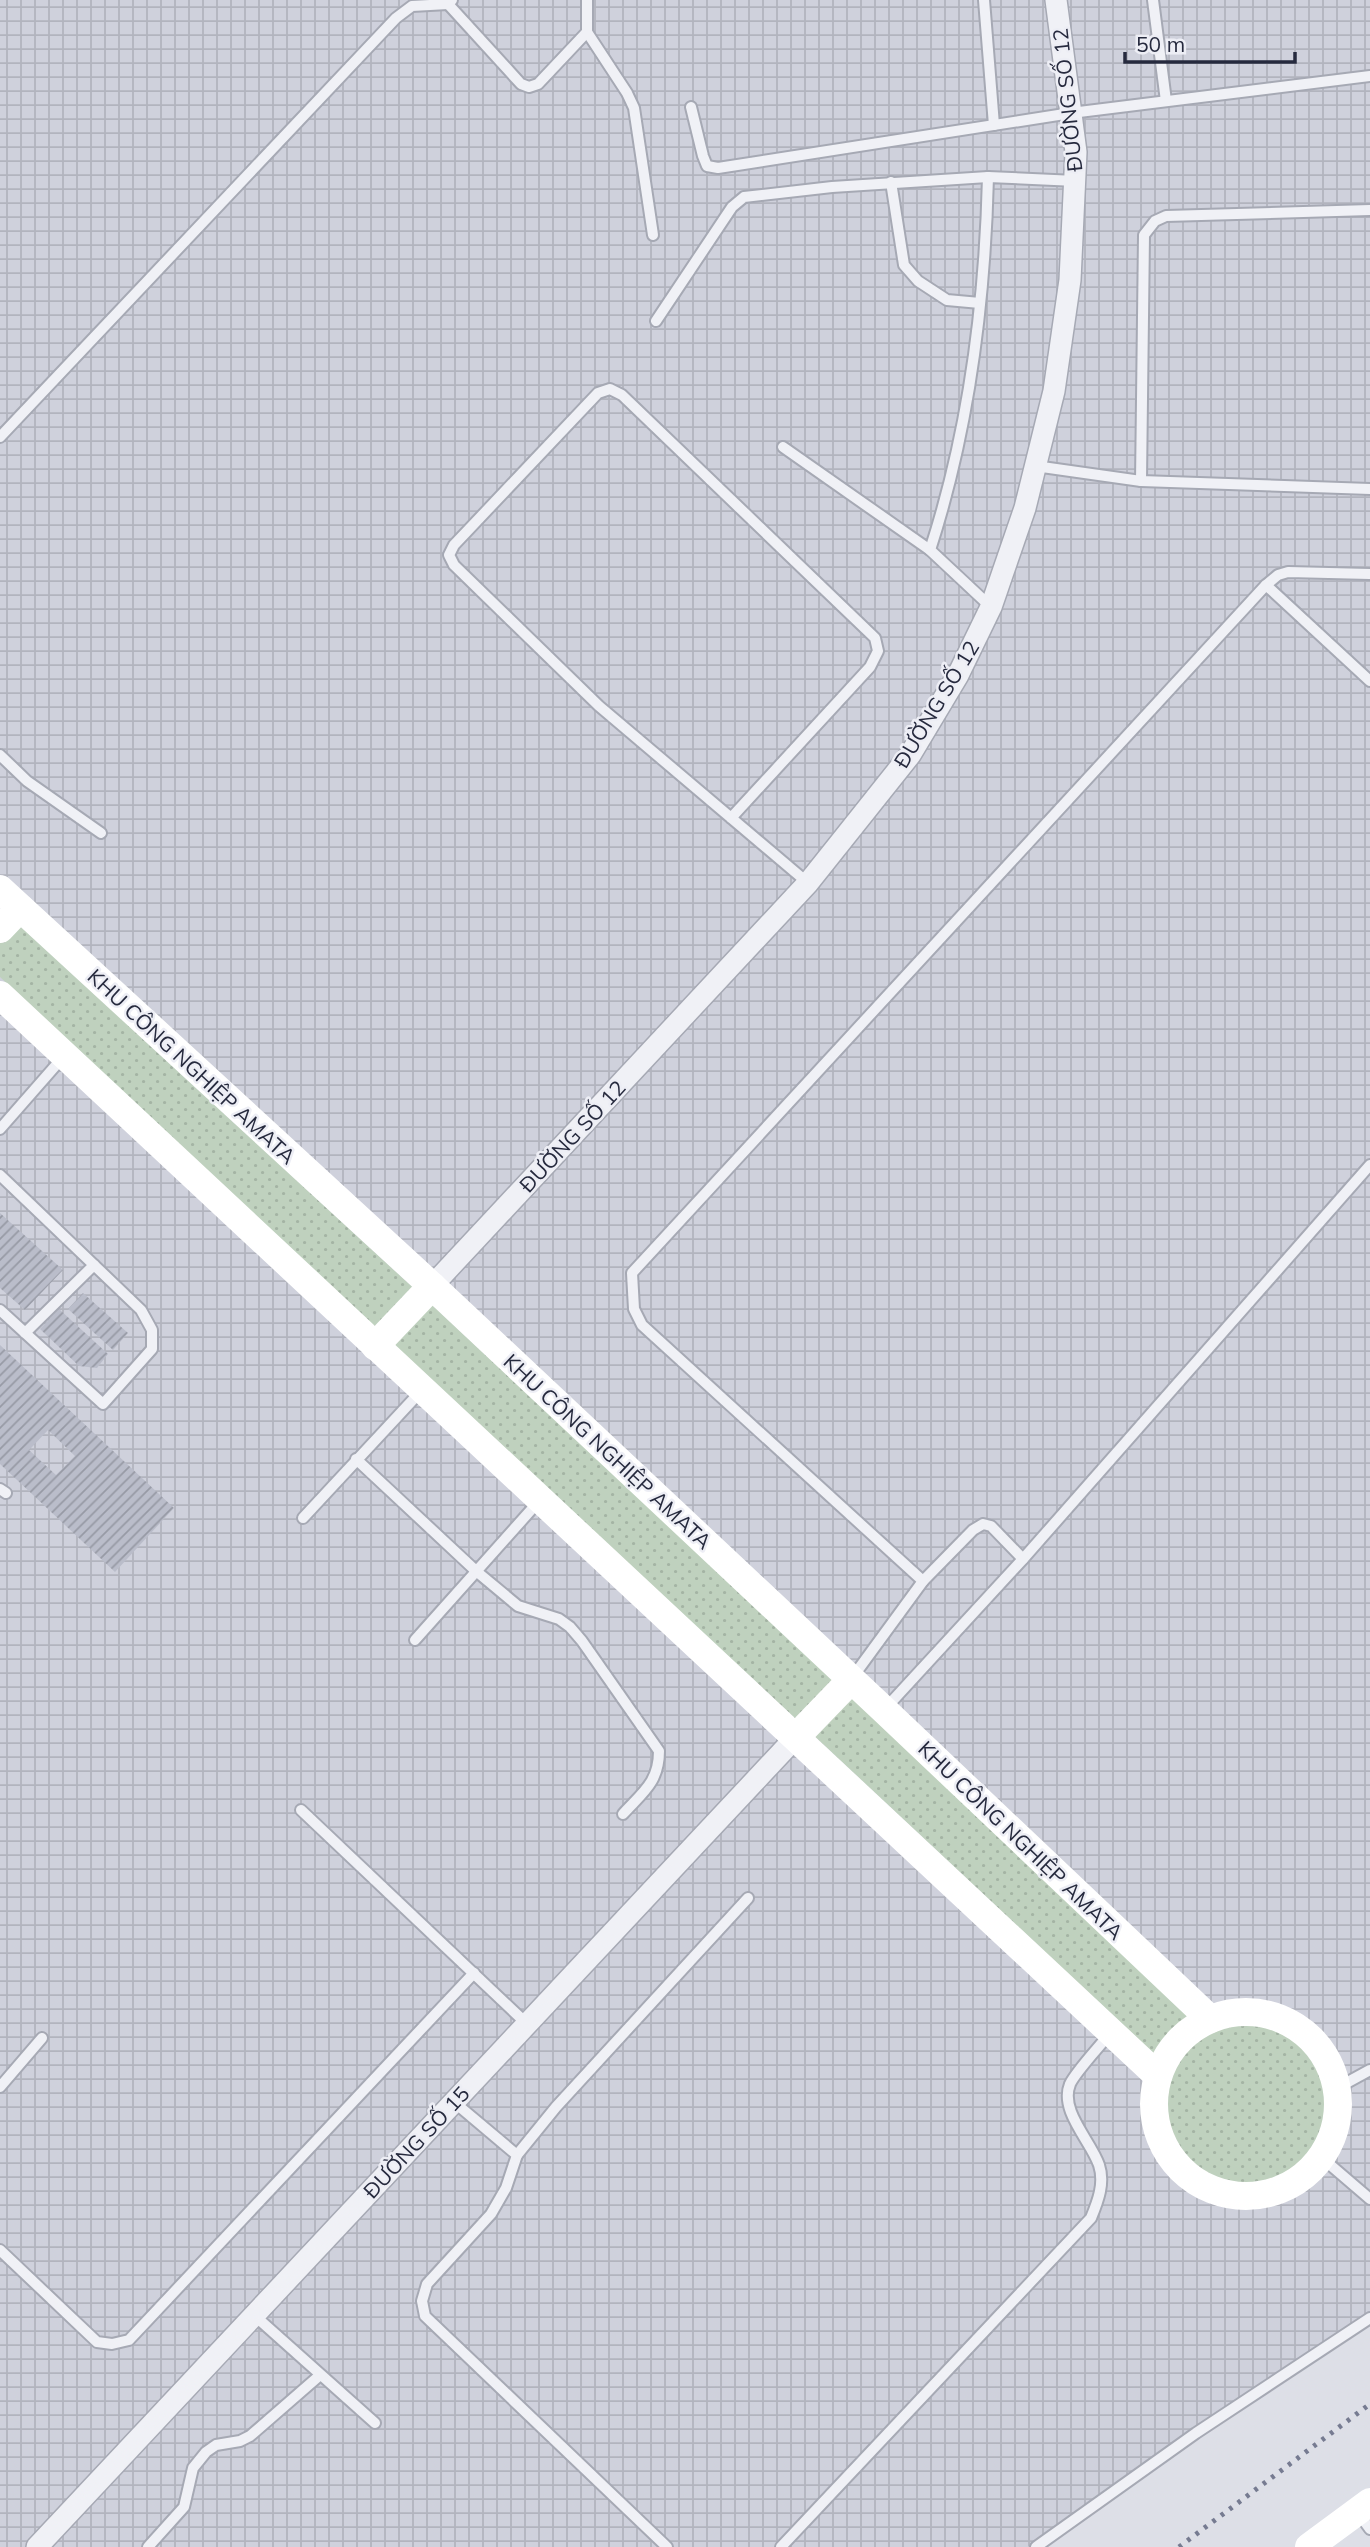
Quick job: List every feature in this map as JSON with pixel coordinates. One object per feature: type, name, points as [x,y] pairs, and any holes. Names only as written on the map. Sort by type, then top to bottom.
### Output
[{"type":"street","name":"ĐƯỜNG SỐ 12","points":[[432,1286],[808,883],[909,755],[958,676],[990,607],[1026,508],[1054,391],[1068,294],[1076,181],[1076,152],[1056,0]]},
{"type":"street","name":"KHU CÔNG NGHIỆP AMATA","points":[[10,899],[432,1286],[1210,2019]]},
{"type":"street","points":[[0,929],[10,899]]},
{"type":"street","points":[[0,995],[1158,2076]]},
{"type":"street","points":[[375,1346],[432,1286]]},
{"type":"street","points":[[796,1737],[851,1680]]},
{"type":"street","name":"ĐƯỜNG SỐ 15","points":[[37,2547],[796,1737]]},
{"type":"street","points":[[1237,2012],[1264,2013],[1290,2023],[1312,2039],[1328,2061],[1337,2088],[1338,2112],[1332,2136],[1321,2157],[1301,2178],[1275,2192],[1246,2196],[1218,2192],[1200,2184],[1171,2159],[1158,2133],[1153,2105],[1158,2076],[1170,2052],[1188,2033],[1210,2019],[1237,2012]]},
{"type":"street","points":[[1309,2547],[1366,2514]]},
{"type":"lane","points":[[587,0],[587,32],[634,108],[653,235]]},
{"type":"lane","points":[[984,0],[994,125]]},
{"type":"lane","points":[[1153,0],[1166,101]]},
{"type":"lane","points":[[0,437],[396,18],[412,6],[450,2],[521,84],[529,87],[538,84],[587,32]]},
{"type":"lane","points":[[691,107],[707,166],[718,168],[1071,113],[1370,76]]},
{"type":"lane","points":[[656,321],[738,200],[744,197],[891,182],[988,177],[1076,181]]},
{"type":"lane","points":[[930,550],[945,504],[972,380],[987,226],[988,177]]},
{"type":"lane","points":[[891,182],[904,265],[909,272],[947,300],[980,303]]},
{"type":"lane","points":[[1141,481],[1144,235],[1155,221],[1166,216],[1370,210]]},
{"type":"lane","points":[[731,818],[870,667],[877,651],[875,638],[622,395],[610,389],[598,393],[454,545],[449,555],[454,565],[599,706],[731,818],[808,883]]},
{"type":"lane","points":[[783,447],[930,550],[990,607]]},
{"type":"lane","points":[[1035,466],[1141,481],[1370,489]]},
{"type":"lane","points":[[923,1581],[642,1325],[634,1308],[632,1273],[1266,584],[1278,575],[1288,572],[1370,574]]},
{"type":"lane","points":[[1266,584],[1370,681]]},
{"type":"lane","points":[[0,755],[27,781],[101,833]]},
{"type":"lane","points":[[0,1129],[64,1056]]},
{"type":"lane","points":[[884,1710],[1023,1559],[1370,1165]]},
{"type":"lane","points":[[0,1175],[141,1310],[152,1330],[152,1349],[103,1404],[0,1310]]},
{"type":"lane","points":[[25,1333],[94,1265]]},
{"type":"lane","points":[[303,1518],[422,1390]]},
{"type":"lane","points":[[356,1459],[476,1571],[518,1606],[559,1619],[570,1627],[659,1751],[659,1767],[653,1782],[623,1814]]},
{"type":"lane","points":[[415,1640],[539,1501]]},
{"type":"lane","points":[[851,1680],[923,1581],[973,1530],[983,1524],[991,1526],[1023,1559]]},
{"type":"lane","points":[[301,1810],[527,2024]]},
{"type":"lane","points":[[667,2547],[425,2316],[422,2301],[427,2284],[491,2214],[506,2188],[517,2155],[556,2107],[748,1898]]},
{"type":"lane","points":[[0,2250],[97,2342],[112,2344],[129,2340],[474,1973]]},
{"type":"lane","points":[[781,2547],[1091,2218],[1101,2194],[1100,2166],[1073,2115],[1068,2098],[1070,2084],[1111,2032]]},
{"type":"lane","points":[[0,2087],[42,2038]]},
{"type":"lane","points":[[1337,2088],[1370,2070]]},
{"type":"lane","points":[[454,2102],[517,2155]]},
{"type":"lane","points":[[1321,2157],[1370,2199]]},
{"type":"lane","points":[[254,2315],[319,2376],[375,2423]]},
{"type":"lane","points":[[1036,2547],[1196,2433],[1370,2318]]},
{"type":"lane","points":[[148,2547],[184,2507],[193,2468],[206,2452],[216,2445],[240,2441],[250,2436],[319,2376]]},
{"type":"shaded area","points":[[0,0],[1370,0],[1370,2312],[1194,2428],[1028,2547],[0,2547]]},
{"type":"green space","points":[[17,923],[417,1291],[379,1332],[0,977],[0,941]]},
{"type":"green space","points":[[428,1301],[837,1684],[800,1723],[389,1342]]},
{"type":"green space","points":[[848,1694],[1190,2016],[1175,2026],[1154,2054],[811,1733]]},
{"type":"green space","points":[[1246,2025],[1276,2031],[1302,2048],[1319,2074],[1325,2104],[1319,2134],[1302,2160],[1276,2177],[1246,2183],[1216,2177],[1190,2160],[1173,2134],[1167,2104],[1173,2074],[1190,2048],[1216,2031]]},
{"type":"building","points":[[0,1213],[63,1270],[25,1310],[0,1288]]},
{"type":"building","points":[[83,1293],[128,1333],[113,1350],[68,1309]]},
{"type":"building","points":[[59,1309],[108,1354],[97,1368],[79,1366],[40,1329]]},
{"type":"building","points":[[0,1345],[174,1508],[115,1572],[0,1464]],"holes":[[[48,1430],[75,1456],[56,1475],[29,1450]]]},
{"type":"railway","points":[[1179,2547],[1370,2404]]}]
